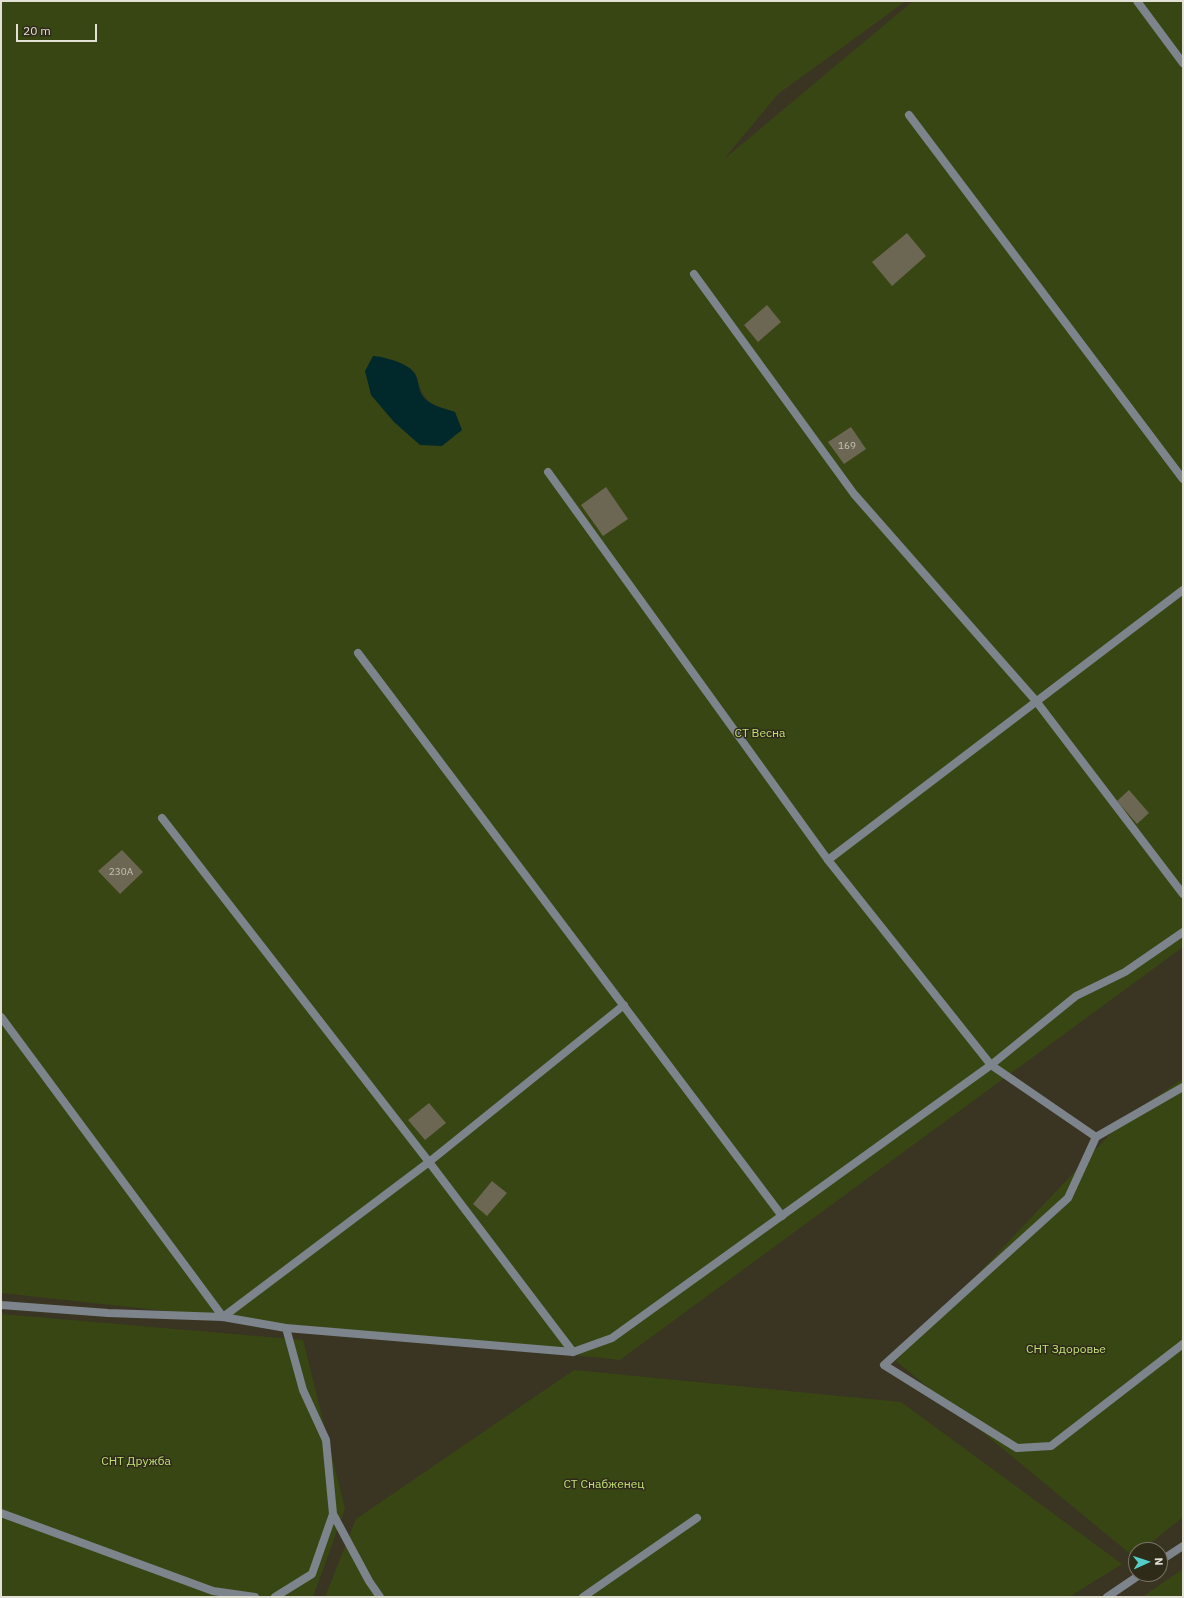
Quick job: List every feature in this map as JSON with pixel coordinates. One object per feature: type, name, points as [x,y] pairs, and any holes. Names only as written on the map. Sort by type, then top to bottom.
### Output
[{"type":"street","points":[[1137,1],[1183,63]]},
{"type":"street","points":[[909,115],[1183,478]]},
{"type":"street","points":[[694,274],[854,494],[1036,702],[1183,894]]},
{"type":"street","points":[[548,472],[828,860],[991,1065],[1096,1137]]},
{"type":"street","points":[[828,860],[1183,590]]},
{"type":"street","points":[[358,653],[782,1216]]},
{"type":"street","points":[[162,818],[429,1162],[573,1352]]},
{"type":"street","points":[[1,1305],[108,1313],[223,1317],[286,1328],[573,1352],[612,1338],[991,1065],[1076,996],[1125,972],[1183,932]]},
{"type":"street","points":[[223,1317],[429,1162],[624,1005]]},
{"type":"street","points":[[1,1017],[223,1317]]},
{"type":"street","points":[[1183,1087],[1096,1137],[1068,1198],[884,1365],[1017,1448],[1051,1446],[1183,1344]]},
{"type":"street","points":[[286,1328],[303,1390],[326,1440],[333,1514],[369,1581],[380,1597]]},
{"type":"street","points":[[1,1513],[213,1591],[255,1597]]},
{"type":"street","points":[[275,1597],[312,1574],[333,1514]]},
{"type":"street","points":[[583,1597],[697,1518]]},
{"type":"street","points":[[1168,1556],[1183,1546]]},
{"type":"street","points":[[1107,1597],[1129,1582]]},
{"type":"green space","name":"СТ Весна","points":[[1,1],[906,1],[778,94],[723,160],[913,1],[1183,1],[1183,947],[620,1360],[1,1293]],"holes":[[[373,356],[415,373],[424,396],[432,403],[455,413],[462,430]]]},
{"type":"green space","name":"СНТ Здоровье","points":[[1183,1079],[1183,1517],[1152,1542],[1128,1542],[1128,1552],[896,1361],[1128,1115]]},
{"type":"green space","name":"СНТ Дружба","points":[[1,1314],[303,1340],[345,1509],[313,1597],[1,1597]]},
{"type":"green space","name":"СТ Снабженец","points":[[574,1370],[901,1402],[1122,1564],[1069,1597],[325,1597],[356,1519]]},
{"type":"green space","points":[[1183,1569],[1183,1597],[1142,1597],[1164,1582],[1168,1582],[1168,1579]]},
{"type":"water","points":[[373,356],[396,361],[412,370],[425,399],[437,406],[455,412],[462,430],[442,446],[420,445],[394,422],[371,395],[365,371]]},
{"type":"building","points":[[907,233],[926,256],[892,286],[872,262]]},
{"type":"building","points":[[767,305],[781,322],[758,342],[744,325]]},
{"type":"building","points":[[851,427],[866,449],[844,464],[828,442]]},
{"type":"building","points":[[606,487],[628,519],[603,536],[581,505]]},
{"type":"building","points":[[1129,790],[1149,813],[1137,824],[1117,801]]},
{"type":"building","points":[[122,850],[143,872],[120,894],[98,871]]},
{"type":"building","points":[[429,1103],[446,1123],[425,1140],[408,1120]]},
{"type":"building","points":[[492,1181],[507,1193],[487,1216],[473,1204]]}]
